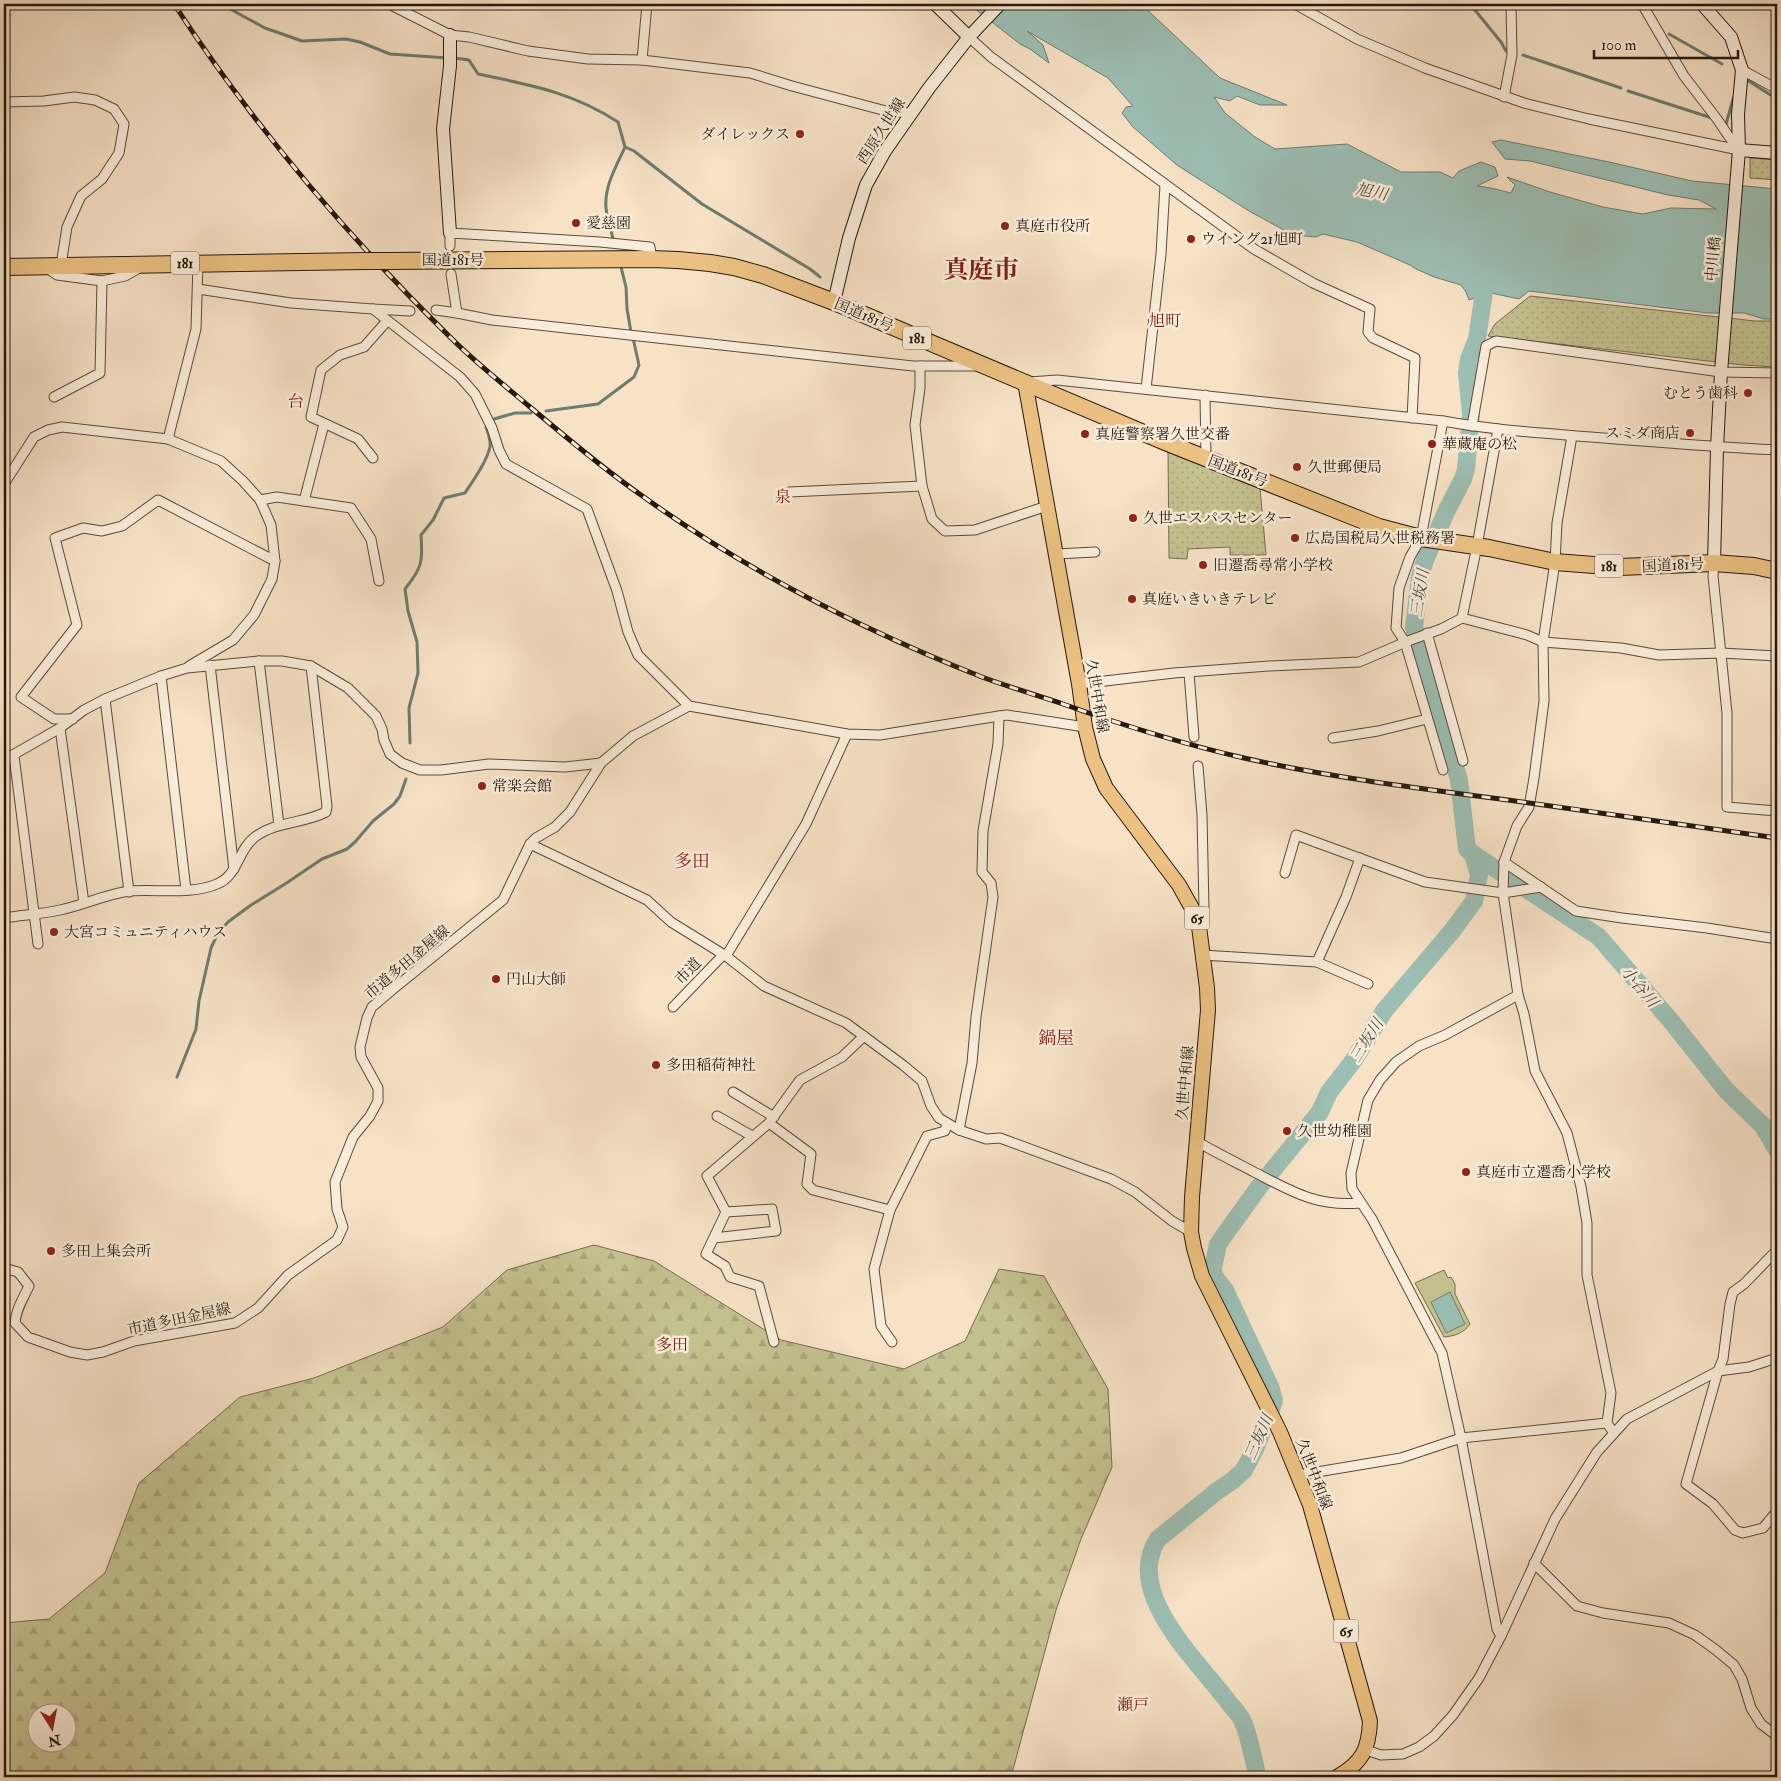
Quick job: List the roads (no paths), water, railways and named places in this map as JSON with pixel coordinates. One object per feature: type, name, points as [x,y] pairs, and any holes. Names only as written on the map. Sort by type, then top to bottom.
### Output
[{"type":"highway","name":"国道181号","points":[[4,267],[198,263],[652,259],[678,260],[734,268],[763,275],[834,302],[1025,382],[1054,387],[1206,458],[1379,527],[1422,538],[1477,546],[1555,562],[1620,567],[1714,562],[1754,566],[1777,571]]},
{"type":"main road","name":"久世中和線","points":[[1025,382],[1085,727],[1093,759],[1106,788],[1179,885],[1198,919],[1208,1010],[1196,1141],[1191,1232],[1202,1276],[1270,1413],[1299,1475],[1310,1505],[1370,1721],[1370,1736],[1366,1750]]},
{"type":"main road","points":[[1337,1777],[1348,1771],[1358,1762],[1366,1750]]},
{"type":"street","points":[[389,4],[450,35],[588,59],[642,60],[750,73],[792,86],[886,110],[910,113]]},
{"type":"street","points":[[642,60],[647,4]]},
{"type":"street","points":[[935,4],[990,57],[1254,249],[1313,283],[1370,309],[1368,332],[1373,338],[1415,358],[1412,418]]},
{"type":"street","name":"西原久世線","points":[[834,302],[849,238],[866,184],[910,113],[969,37],[1000,4]]},
{"type":"street","points":[[1295,4],[1357,38],[1425,68],[1504,97],[1589,119],[1738,150],[1777,153]]},
{"type":"street","points":[[1504,97],[1512,55],[1511,4]]},
{"type":"street","points":[[1642,4],[1684,76],[1738,150]]},
{"type":"street","points":[[1702,4],[1731,38],[1742,70],[1777,89]]},
{"type":"street","points":[[450,35],[450,66],[443,129],[450,246]]},
{"type":"street","name":"中川橋","points":[[1714,562],[1721,372],[1738,150],[1738,114],[1742,70]]},
{"type":"street","points":[[4,102],[44,101],[74,97],[95,100],[114,109],[124,124],[119,153],[102,179],[81,196],[67,227],[61,265]]},
{"type":"street","points":[[1146,389],[1157,295],[1165,185]]},
{"type":"street","points":[[450,233],[650,247],[652,259]]},
{"type":"street","points":[[168,439],[196,329],[198,263]]},
{"type":"street","points":[[43,266],[56,275],[102,281],[125,276],[145,264]]},
{"type":"street","points":[[451,274],[457,313]]},
{"type":"street","points":[[54,397],[100,373],[102,281]]},
{"type":"street","points":[[198,289],[291,303],[410,311]]},
{"type":"street","points":[[372,309],[460,377],[475,394],[492,428],[506,464],[587,509],[617,591],[628,632],[638,655],[689,706],[847,734],[880,735],[999,716],[1085,727]]},
{"type":"street","points":[[436,310],[492,320],[920,366],[985,366]]},
{"type":"street","points":[[373,458],[358,439],[311,417],[321,370],[340,356],[364,347],[387,321]]},
{"type":"street","points":[[1472,426],[1486,346],[1496,341],[1721,372],[1777,374]]},
{"type":"street","points":[[920,366],[920,388],[915,425],[922,486],[932,518],[945,531],[975,530],[1047,506]]},
{"type":"street","points":[[1054,387],[1146,389],[1443,421],[1498,429],[1717,448],[1777,450]]},
{"type":"street","points":[[1205,395],[1206,458]]},
{"type":"street","points":[[1443,421],[1422,538],[1410,557],[1399,588],[1396,628],[1406,641],[1443,770]]},
{"type":"street","points":[[304,501],[324,424]]},
{"type":"street","points":[[4,484],[34,438],[48,430],[62,427],[168,439],[222,461],[243,480],[260,500],[271,525],[275,561],[272,579],[254,615],[233,640],[187,668]]},
{"type":"street","points":[[1462,618],[1498,429]]},
{"type":"street","points":[[1572,436],[1557,523],[1555,562],[1543,642],[1544,701],[1534,778],[1529,807],[1516,826],[1504,862],[1503,893],[1518,996],[1524,1014],[1534,1071],[1566,1133],[1581,1187],[1587,1222],[1587,1275],[1611,1393],[1607,1423],[1613,1432]]},
{"type":"street","points":[[789,492],[922,486]]},
{"type":"street","points":[[260,500],[277,497],[351,508],[371,539],[379,581]]},
{"type":"street","points":[[73,719],[54,719],[21,697],[77,625],[55,538],[84,528],[102,531],[122,526],[158,500],[275,561]]},
{"type":"street","points":[[1056,554],[1095,552]]},
{"type":"street","points":[[1714,562],[1713,576],[1727,728],[1727,807],[1777,811]]},
{"type":"street","points":[[1079,684],[1189,672],[1359,662],[1406,641],[1441,629],[1462,618],[1527,635],[1543,642],[1621,648],[1659,655],[1721,653],[1777,656]]},
{"type":"street","points":[[1426,633],[1464,761]]},
{"type":"street","points":[[4,760],[60,728],[84,710],[105,699],[161,676],[187,668],[259,661],[282,661],[311,666],[348,688],[376,716],[390,754],[402,763],[420,770],[441,770],[489,764],[565,767],[601,762]]},
{"type":"street","points":[[259,661],[279,825]]},
{"type":"street","points":[[210,666],[234,869]]},
{"type":"street","points":[[4,918],[61,910],[84,902],[129,892],[186,890],[208,887],[220,883],[228,877],[240,855],[254,838],[279,825],[316,817],[326,812],[327,806],[311,666]]},
{"type":"street","points":[[1189,672],[1194,737]]},
{"type":"street","points":[[161,676],[186,890]]},
{"type":"street","points":[[105,699],[129,892]]},
{"type":"street","points":[[689,706],[633,736],[601,762],[570,812],[555,827],[536,838],[530,844],[647,900],[671,922],[725,956],[764,986],[846,1023],[922,1081],[931,1106],[939,1118],[947,1123],[959,1130],[986,1139],[1000,1138],[1111,1178],[1135,1192],[1191,1232]]},
{"type":"street","points":[[959,1130],[972,1063],[976,1016],[992,897],[991,883],[982,872],[982,831],[998,744],[999,716]]},
{"type":"street","points":[[1333,738],[1378,731],[1427,719]]},
{"type":"street","points":[[60,728],[84,902]]},
{"type":"street","name":"市道","points":[[673,1007],[725,956],[806,824],[847,734]]},
{"type":"street","points":[[14,756],[38,944]]},
{"type":"street","points":[[1198,766],[1202,815],[1204,909],[1198,919]]},
{"type":"street","points":[[1285,873],[1296,834],[1425,882],[1503,893],[1541,887]]},
{"type":"street","name":"市道多田金屋線","points":[[4,1268],[18,1272],[29,1286],[16,1311],[15,1323],[28,1337],[70,1352],[87,1355],[104,1352],[134,1341],[235,1323],[258,1308],[288,1275],[337,1240],[343,1227],[338,1209],[335,1182],[353,1137],[370,1116],[378,1101],[378,1088],[361,1057],[360,1046],[367,1018],[372,1008],[503,900],[530,844]]},
{"type":"street","points":[[1316,962],[1346,897],[1360,858]]},
{"type":"street","points":[[1504,862],[1576,910],[1777,939]]},
{"type":"street","points":[[1202,955],[1316,962],[1368,984]]},
{"type":"street","points":[[1502,1636],[1497,1629],[1461,1438],[1442,1352],[1372,1219],[1352,1189],[1351,1172],[1368,1100],[1380,1080],[1396,1062],[1419,1046],[1445,1035],[1518,996]]},
{"type":"street","points":[[726,1212],[707,1176],[771,1120],[800,1080],[842,1057],[864,1036]]},
{"type":"street","points":[[734,1092],[811,1154],[806,1184],[813,1190],[890,1210]]},
{"type":"street","points":[[716,1116],[752,1136]]},
{"type":"street","points":[[892,1342],[881,1326],[874,1269],[890,1210],[927,1136],[945,1131],[947,1123]]},
{"type":"street","points":[[1196,1141],[1295,1194],[1316,1201],[1345,1204],[1360,1203]]},
{"type":"street","points":[[714,1238],[776,1231],[772,1209],[726,1212]]},
{"type":"street","points":[[726,1212],[706,1254],[725,1266],[730,1277],[759,1286],[774,1342]]},
{"type":"street","points":[[1777,1250],[1761,1268],[1733,1292],[1723,1359],[1686,1484],[1712,1504],[1735,1530],[1743,1532],[1763,1528],[1777,1511]]},
{"type":"street","points":[[1366,1750],[1381,1755],[1403,1754],[1419,1748],[1434,1736],[1453,1715],[1479,1678],[1502,1636],[1555,1519],[1597,1452],[1613,1432],[1627,1419],[1718,1371],[1749,1367],[1777,1358]]},
{"type":"street","points":[[1299,1475],[1401,1458],[1461,1438],[1607,1423]]},
{"type":"street","points":[[1534,1563],[1577,1606],[1603,1613],[1669,1623],[1695,1635],[1734,1665],[1742,1679],[1751,1708],[1762,1724],[1777,1736]]},
{"type":"water","name":"旭川","points":[[969,4],[1141,4],[1220,78],[1287,105],[1260,105],[1237,96],[1230,101],[1214,97],[1225,113],[1255,137],[1275,149],[1347,144],[1401,172],[1440,172],[1453,178],[1459,171],[1481,162],[1495,167],[1498,176],[1477,186],[1511,193],[1515,185],[1507,177],[1603,207],[1643,214],[1671,208],[1716,209],[1699,200],[1668,195],[1530,161],[1505,159],[1492,142],[1501,140],[1692,181],[1777,189],[1777,319],[1764,319],[1744,313],[1708,313],[1529,291],[1519,299],[1491,293],[1469,300],[1461,285],[1434,277],[1357,242],[1323,234],[1316,237],[1293,235],[1249,211],[1177,165],[1133,127],[1122,113],[1126,107],[1133,106],[1108,78],[1027,31],[1043,45],[1049,63],[1020,44]]},
{"type":"water","points":[[1450,1292],[1465,1324],[1446,1333],[1431,1302]]},
{"type":"waterway","points":[[214,4],[230,9],[265,28],[302,41],[346,39],[360,42],[390,54],[448,58]]},
{"type":"waterway","points":[[1470,4],[1501,42],[1506,51]]},
{"type":"waterway","points":[[1669,34],[1722,64]]},
{"type":"waterway","points":[[1523,55],[1621,88]]},
{"type":"waterway","points":[[454,58],[469,60],[478,74],[550,91],[584,103],[618,122],[625,147],[612,176],[606,200],[613,239]]},
{"type":"waterway","points":[[1744,78],[1777,99]]},
{"type":"waterway","points":[[1628,91],[1712,118]]},
{"type":"waterway","points":[[1726,124],[1734,96]]},
{"type":"waterway","points":[[625,147],[634,151],[702,204],[810,269],[820,277]]},
{"type":"waterway","points":[[621,267],[626,287],[631,332]]},
{"type":"waterway","name":"三坂川","points":[[1257,1777],[1249,1740],[1242,1719],[1184,1648],[1157,1604],[1150,1582],[1150,1560],[1158,1539],[1244,1470],[1255,1449],[1274,1401],[1271,1389],[1225,1290],[1214,1276],[1213,1269],[1218,1244],[1259,1187],[1320,1112],[1329,1092],[1354,1060],[1384,1011],[1452,931],[1474,901],[1479,875],[1473,854],[1467,849],[1459,780],[1414,627],[1420,577],[1425,560],[1466,469],[1471,414],[1467,373],[1469,359],[1477,339],[1487,272]]},
{"type":"waterway","points":[[546,411],[598,404],[634,377],[639,365],[633,338]]},
{"type":"waterway","points":[[494,419],[515,413],[531,413]]},
{"type":"waterway","points":[[410,743],[409,708],[418,673],[417,642],[408,611],[405,589],[420,564],[422,551],[421,535],[433,520],[444,498],[465,493],[486,459],[490,447],[486,427]]},
{"type":"waterway","points":[[177,1077],[196,1029],[199,1001],[211,948],[218,933],[228,922],[251,905],[322,859],[347,849],[373,821],[394,804],[400,796],[406,779]]},
{"type":"waterway","name":"小谷川","points":[[1473,854],[1599,937],[1671,1021],[1726,1090],[1763,1126],[1777,1150]]},
{"type":"railway","points":[[174,4],[236,93],[339,220],[413,300],[460,347],[571,441],[627,485],[721,548],[849,619],[982,677],[1130,727],[1221,753],[1277,765],[1379,782],[1777,838]]},
{"type":"place","name":"ダイレックス","points":[[800,134]]},
{"type":"place","name":"愛慈園","points":[[576,223]]},
{"type":"place","name":"真庭市役所","points":[[1005,226]]},
{"type":"place","name":"ウイング21旭町","points":[[1191,239]]},
{"type":"place","name":"むとう歯科","points":[[1748,393]]},
{"type":"place","name":"スミダ商店","points":[[1690,433]]},
{"type":"place","name":"真庭警察署久世交番","points":[[1085,434]]},
{"type":"place","name":"華蔵庵の松","points":[[1432,444]]},
{"type":"place","name":"久世郵便局","points":[[1297,467]]},
{"type":"place","name":"久世エスパスセンター","points":[[1133,518]]},
{"type":"place","name":"広島国税局久世税務署","points":[[1295,538]]},
{"type":"place","name":"旧遷喬尋常小学校","points":[[1203,565]]},
{"type":"place","name":"真庭いきいきテレビ","points":[[1132,599]]},
{"type":"place","name":"常楽会館","points":[[482,786]]},
{"type":"place","name":"大宮コミュニティハウス","points":[[54,932]]},
{"type":"place","name":"円山大師","points":[[496,979]]},
{"type":"place","name":"多田稲荷神社","points":[[656,1065]]},
{"type":"place","name":"久世幼稚園","points":[[1287,1131]]},
{"type":"place","name":"真庭市立遷喬小学校","points":[[1466,1172]]},
{"type":"place","name":"多田上集会所","points":[[51,1251]]},
{"type":"district","name":"真庭市","points":[[981,269]]},
{"type":"district","name":"旭町","points":[[1165,320]]},
{"type":"district","name":"台","points":[[296,401]]},
{"type":"district","name":"泉","points":[[783,496]]},
{"type":"district","name":"多田","points":[[692,861]]},
{"type":"district","name":"鍋屋","points":[[1056,1038]]},
{"type":"district","name":"多田","points":[[672,1344]]},
{"type":"district","name":"瀬戸","points":[[1133,1704]]}]
